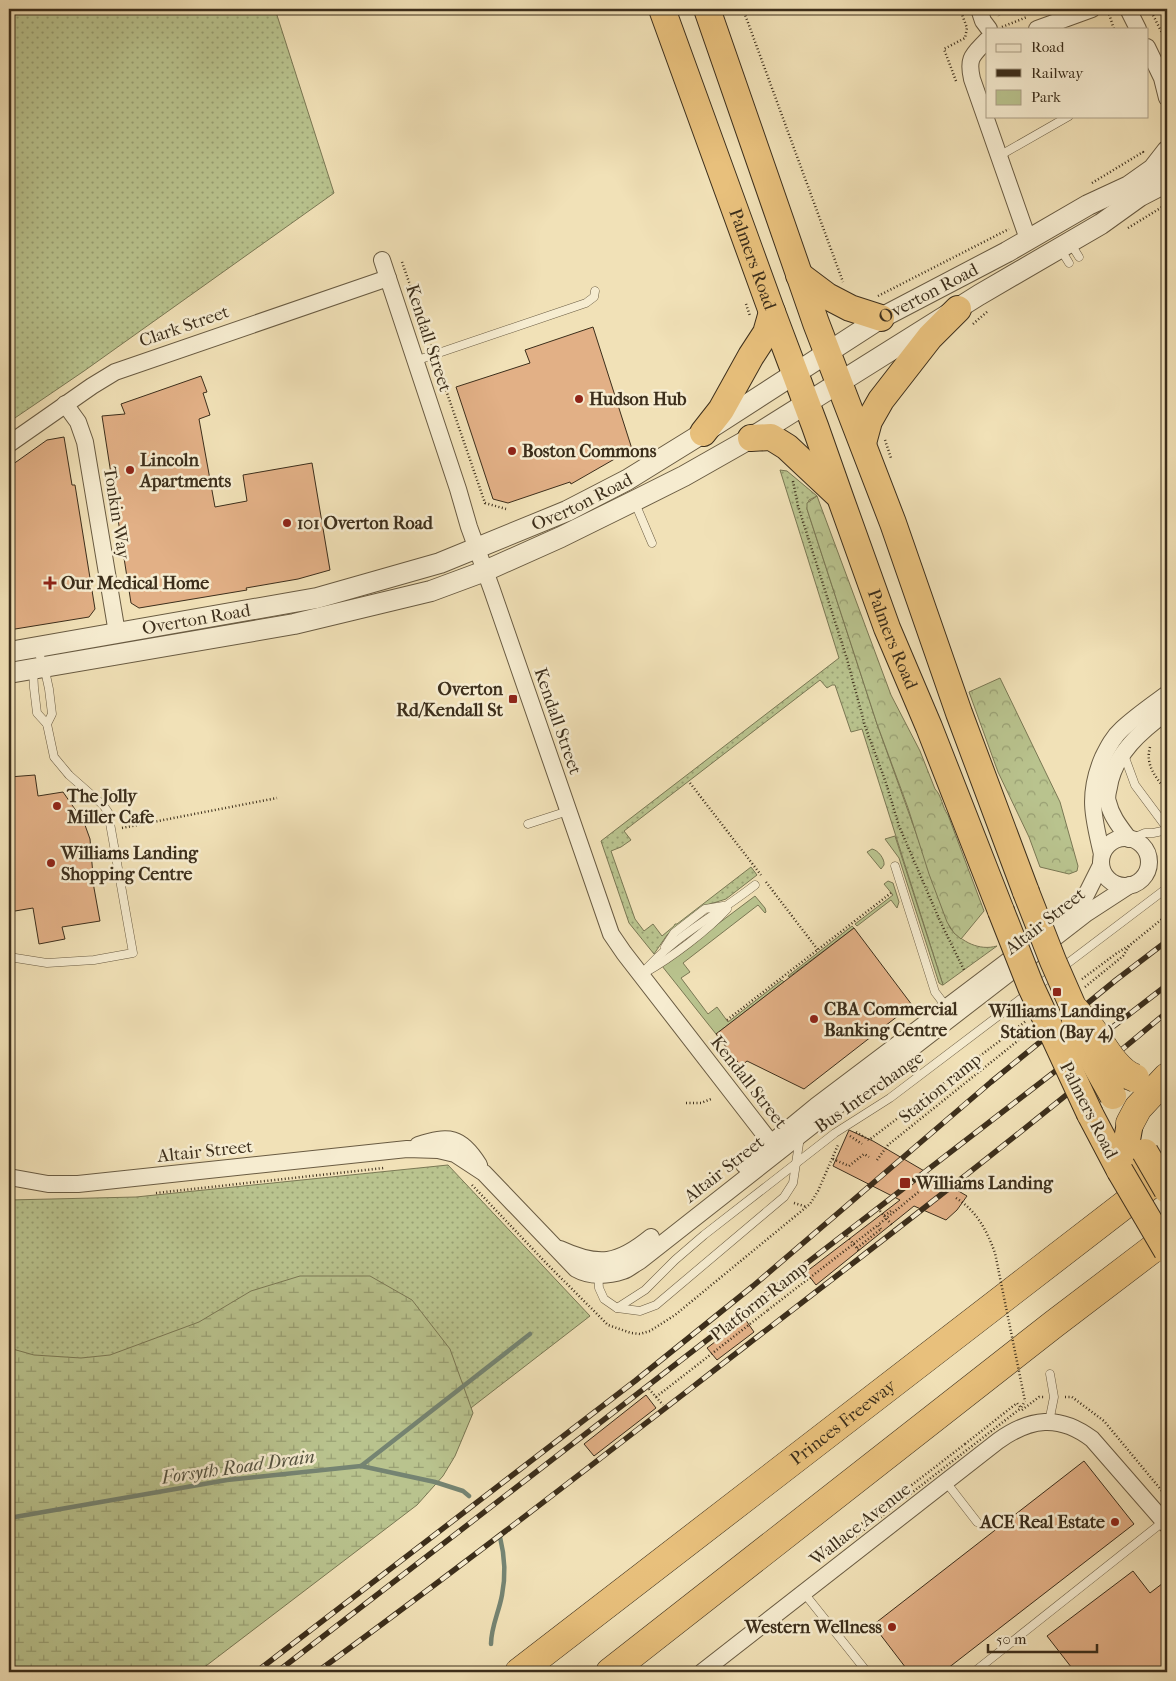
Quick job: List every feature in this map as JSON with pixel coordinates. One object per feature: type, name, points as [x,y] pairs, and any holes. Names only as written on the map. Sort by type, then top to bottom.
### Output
[{"type":"highway","name":"Palmers Road","points":[[662,9],[761,317],[795,373],[887,628],[929,727],[1031,987],[1054,1040],[1094,1121],[1129,1176],[1167,1252]]},
{"type":"highway","name":"Palmers Road","points":[[706,9],[799,275],[893,523],[959,712],[1026,892],[1053,961],[1077,1000],[1075,1023],[1082,1041],[1167,1190]]},
{"type":"highway","points":[[799,275],[827,296],[850,308],[881,318]]},
{"type":"highway","points":[[703,433],[721,410],[766,333],[761,317]]},
{"type":"highway","points":[[863,443],[869,421],[880,400],[930,337],[965,317]]},
{"type":"highway","points":[[751,438],[771,437],[787,446],[840,497]]},
{"type":"highway","points":[[1077,1000],[1089,1026],[1105,1050],[1129,1076],[1143,1080],[1167,1077]]},
{"type":"highway","points":[[1129,1176],[1127,1140],[1130,1123],[1138,1108],[1167,1077]]},
{"type":"highway","name":"Princes Freeway","points":[[519,1672],[1167,1172]]},
{"type":"highway","points":[[610,1672],[1054,1324],[1167,1238]]},
{"type":"street","points":[[979,9],[988,28]]},
{"type":"street","points":[[1040,28],[1092,9]]},
{"type":"street","points":[[1128,9],[1138,28]]},
{"type":"street","points":[[986,41],[974,54],[969,66],[1028,239]]},
{"type":"street","points":[[1148,50],[1167,98]]},
{"type":"street","name":"Overton Road","points":[[9,652],[317,598],[440,563],[567,511],[627,480],[881,318],[1007,252],[1088,205],[1130,186],[1153,169],[1167,151]]},
{"type":"street","name":"Overton Road","points":[[9,673],[294,624],[431,591],[485,570],[561,537],[634,501],[751,438],[840,383],[965,317],[1069,253],[1140,196],[1167,182]]},
{"type":"street","points":[[1050,227],[1069,253]]},
{"type":"street","name":"Kendall Street","points":[[382,260],[476,548],[611,934],[775,1148]]},
{"type":"street","name":"Clark Street","points":[[9,444],[107,375],[388,278]]},
{"type":"street","name":"Tonkin Way","points":[[65,404],[78,422],[85,442],[117,633]]},
{"type":"street","points":[[1167,694],[1121,730],[1109,744],[1098,770],[1092,791],[1093,816],[1103,871],[1111,881],[1123,886],[1134,884],[1143,877],[1148,863],[1144,848],[1130,839],[1111,814],[1107,800],[1110,778],[1123,753],[1146,728],[1167,712]]},
{"type":"street","points":[[1102,860],[1106,847],[1121,839],[1130,839]]},
{"type":"street","name":"Altair Street","points":[[775,1148],[800,1135],[1070,913],[1085,897],[1102,860]]},
{"type":"street","name":"Altair Street","points":[[9,1176],[48,1184],[84,1183],[406,1149],[438,1150],[455,1154],[484,1173],[576,1269],[584,1273],[598,1268],[623,1271],[640,1261],[775,1148],[816,1106],[1105,900],[1130,885]]},
{"type":"street","name":"Wallace Avenue","points":[[702,1672],[1012,1430],[1028,1425],[1049,1422],[1056,1422],[1078,1429],[1092,1439],[1166,1523]]},
{"type":"lane","points":[[999,156],[1066,118]]},
{"type":"lane","points":[[415,361],[586,303],[594,297],[595,291]]},
{"type":"lane","points":[[634,501],[652,543]]},
{"type":"lane","points":[[36,647],[39,667],[52,714],[47,724]]},
{"type":"lane","points":[[9,957],[47,962],[94,960],[133,953],[108,812],[69,775],[54,757],[47,724],[37,713],[34,688],[39,667]]},
{"type":"lane","points":[[1123,753],[1136,785],[1167,829],[1153,834],[1145,833],[1130,839]]},
{"type":"lane","points":[[528,824],[568,811]]},
{"type":"lane","points":[[895,866],[936,992],[950,1012]]},
{"type":"lane","points":[[641,975],[659,964],[717,920],[730,905],[755,885]]},
{"type":"lane","name":"Bus Interchange","points":[[617,1308],[645,1290],[674,1260],[797,1162],[835,1133],[890,1098],[1167,888]]},
{"type":"lane","points":[[641,975],[654,958],[709,916],[730,905]]},
{"type":"lane","points":[[598,1268],[599,1288],[604,1299],[617,1308],[640,1311],[656,1305],[784,1197],[793,1183],[800,1135]]},
{"type":"lane","points":[[1049,1422],[1054,1397],[1050,1374]]},
{"type":"lane","points":[[946,1482],[977,1522]]},
{"type":"lane","points":[[974,1672],[1166,1523]]},
{"type":"lane","points":[[804,1593],[868,1672]]},
{"type":"path","points":[[743,9],[844,285]]},
{"type":"path","points":[[1107,9],[1113,28]]},
{"type":"path","points":[[1150,9],[1167,43]]},
{"type":"path","points":[[1126,228],[1167,204]]},
{"type":"path","points":[[402,262],[485,503],[506,509]]},
{"type":"path","points":[[745,302],[750,316],[761,317]]},
{"type":"path","points":[[965,317],[994,308]]},
{"type":"path","points":[[793,481],[798,506],[847,658],[865,726],[886,783],[899,826],[940,921],[965,972]]},
{"type":"path","points":[[1152,742],[1149,748],[1148,761],[1154,776],[1167,792]]},
{"type":"path","points":[[690,783],[818,950]]},
{"type":"path","points":[[112,830],[277,798]]},
{"type":"path","points":[[727,1020],[891,894]]},
{"type":"path","points":[[1078,982],[1117,952],[1130,945],[1167,914]]},
{"type":"path","points":[[1077,1000],[1123,956],[1130,945]]},
{"type":"path","points":[[862,1144],[849,1136],[856,1132],[869,1140],[1032,1017]]},
{"type":"path","name":"Station ramp","points":[[877,1160],[888,1145],[1036,1026]]},
{"type":"path","points":[[686,1103],[701,1103],[711,1099]]},
{"type":"path","points":[[472,1184],[547,1264],[608,1325],[640,1334],[650,1332],[666,1323],[810,1204],[840,1142]]},
{"type":"path","points":[[833,1159],[849,1166],[864,1154],[869,1157]]},
{"type":"path","points":[[150,1193],[388,1168]]},
{"type":"path","points":[[884,1216],[927,1185]]},
{"type":"path","points":[[956,1198],[970,1208],[989,1236],[1024,1401],[1021,1408],[851,1540],[847,1535],[1017,1403],[1021,1408]]},
{"type":"path","points":[[880,1211],[893,1226]]},
{"type":"path","name":"Platform Ramp","points":[[656,1397],[878,1225],[892,1212]]},
{"type":"path","points":[[857,1248],[881,1229],[878,1225]]},
{"type":"path","points":[[847,1236],[860,1252]]},
{"type":"path","points":[[650,1389],[663,1405]]},
{"type":"green space","points":[[9,9],[275,9],[334,193],[84,371],[9,422]]},
{"type":"green space","points":[[780,470],[787,471],[817,496],[809,500],[807,509],[877,724],[950,928],[971,944],[984,947],[997,946],[943,985],[862,729],[851,732],[835,685],[827,688],[820,680],[624,831],[631,840],[611,851],[635,919],[644,931],[653,924],[662,936],[675,924],[751,867],[757,875],[726,899],[704,906],[667,935],[654,954],[629,923],[601,841],[839,658]]},
{"type":"green space","points":[[817,496],[891,695],[920,751],[948,815],[984,911],[961,939],[954,933],[947,922],[929,874],[908,808],[877,724],[807,509],[807,503]]},
{"type":"green space","points":[[1000,678],[1060,802],[1078,866],[1077,871],[1069,874],[1040,867],[1029,837],[998,772],[969,692]]},
{"type":"green space","points":[[895,836],[943,985],[939,983],[899,858],[885,839]]},
{"type":"green space","points":[[872,849],[879,853],[883,860],[884,865],[881,869],[867,852]]},
{"type":"green space","points":[[888,881],[893,883],[899,902],[897,908],[891,900],[857,926],[855,924],[893,895],[884,884]]},
{"type":"green space","points":[[755,896],[766,912],[758,905],[683,963],[690,972],[681,978],[708,1014],[717,1007],[728,1022],[782,980],[784,982],[716,1034],[662,966]]},
{"type":"green space","points":[[852,926],[854,928],[788,976]]},
{"type":"green space","points":[[448,1165],[590,1316],[129,1672],[9,1672],[9,1200],[136,1197]]},
{"type":"green space","points":[[300,1276],[370,1276],[412,1300],[450,1349],[473,1413],[455,1456],[443,1476],[417,1505],[198,1672],[9,1672],[9,1348],[34,1355],[81,1358],[110,1355],[199,1322],[251,1291]]},
{"type":"building","points":[[593,327],[632,449],[571,484],[570,482],[508,503],[493,499],[456,387],[530,363],[525,350]]},
{"type":"building","points":[[201,376],[207,392],[203,393],[210,415],[199,419],[215,507],[247,501],[243,475],[312,463],[330,570],[298,579],[246,588],[247,590],[139,608],[131,603],[102,416],[125,414],[121,404]]},
{"type":"building","points":[[64,437],[72,485],[75,485],[95,609],[89,617],[9,630],[9,467],[47,440]]},
{"type":"building","name":"Williams Landing Shopping Centre","points":[[35,775],[38,796],[63,792],[79,815],[81,814],[90,839],[94,888],[100,921],[62,927],[65,939],[39,944],[33,908],[9,912],[9,777]]},
{"type":"building","name":"CBA Commercial Banking Centre","points":[[854,928],[912,1005],[804,1089],[747,1061],[741,1066],[716,1034]]},
{"type":"building","name":"Williams Landing","points":[[849,1130],[873,1141],[967,1196],[957,1210],[946,1220],[914,1206],[816,1285],[806,1272],[900,1200],[833,1166]]},
{"type":"building","points":[[745,1319],[754,1332],[717,1360],[707,1348]]},
{"type":"building","points":[[646,1395],[656,1408],[594,1456],[584,1444]]},
{"type":"building","points":[[1084,1461],[1134,1524],[943,1672],[909,1672],[873,1625]]},
{"type":"building","points":[[1133,1571],[1150,1593],[1167,1580],[1167,1672],[1075,1672],[1047,1636]]},
{"type":"waterway","points":[[361,1466],[530,1334]]},
{"type":"waterway","name":"Forsyth Road Drain","points":[[9,1518],[227,1480],[361,1466],[435,1482],[463,1491],[469,1496]]},
{"type":"waterway","name":"Forsyth Road Drain","points":[[491,1644],[504,1580],[504,1559],[500,1537]]},
{"type":"railway","points":[[256,1672],[635,1381],[753,1286],[991,1082],[1167,941]]},
{"type":"railway","points":[[277,1672],[1167,985]]},
{"type":"railway","points":[[317,1672],[531,1511],[904,1224],[1063,1098],[1167,1012]]},
{"type":"place","name":"Hudson Hub","points":[[579,399]]},
{"type":"place","name":"Boston Commons","points":[[512,451]]},
{"type":"place","name":"Lincoln Apartments","points":[[130,470]]},
{"type":"place","name":"101 Overton Road","points":[[287,523]]},
{"type":"place","name":"Our Medical Home","points":[[50,583]]},
{"type":"place","name":"Overton Rd/Kendall St","points":[[513,699]]},
{"type":"place","name":"The Jolly Miller Cafe","points":[[57,806]]},
{"type":"place","name":"Williams Landing Shopping Centre","points":[[51,863]]},
{"type":"place","name":"Williams Landing Station (Bay 4)","points":[[1057,992]]},
{"type":"place","name":"CBA Commercial Banking Centre","points":[[814,1019]]},
{"type":"place","name":"Williams Landing","points":[[905,1183]]},
{"type":"place","name":"ACE Real Estate","points":[[1115,1522]]},
{"type":"place","name":"Western Wellness","points":[[892,1627]]}]
